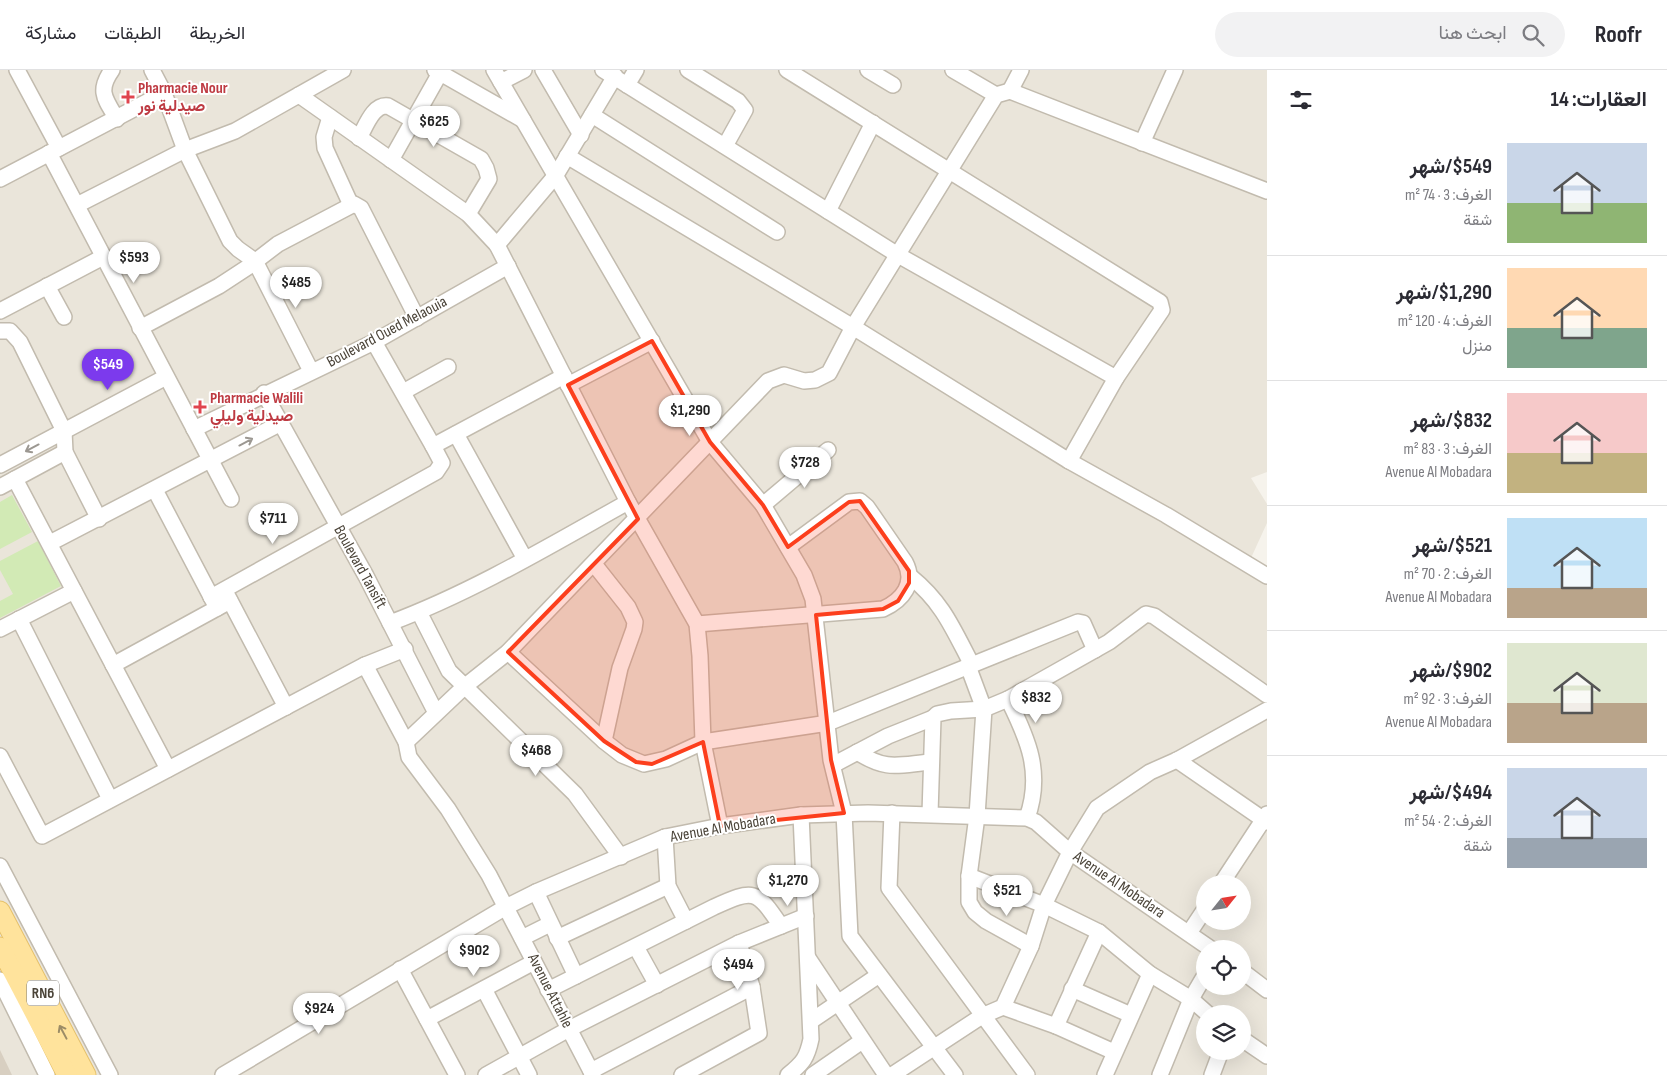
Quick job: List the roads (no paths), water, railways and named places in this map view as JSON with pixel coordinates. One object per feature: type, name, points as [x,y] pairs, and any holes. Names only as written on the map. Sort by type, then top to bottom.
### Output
[{"type":"main road","name":"RN6","points":[[0,911],[8,978]]},
{"type":"main road","name":"RN6","points":[[0,947],[8,978],[67,1075]]},
{"type":"main road","name":"RN6","points":[[8,978],[38,983],[86,1075]]},
{"type":"street","points":[[17,70],[77,205],[231,498]]},
{"type":"street","points":[[152,70],[164,93],[185,150],[230,241],[255,261],[311,371]]},
{"type":"street","points":[[524,70],[498,76],[710,442],[763,505],[810,588],[816,614],[833,765],[844,813],[850,936],[955,1075]]},
{"type":"street","points":[[544,70],[581,135]]},
{"type":"street","points":[[497,245],[556,175],[615,77],[636,70]]},
{"type":"street","points":[[688,70],[738,101],[744,110],[724,146]]},
{"type":"street","points":[[787,70],[1160,302],[1162,310],[1116,378],[1070,461]]},
{"type":"street","points":[[868,70],[893,85]]},
{"type":"street","points":[[953,70],[1003,93],[1266,189]]},
{"type":"street","points":[[406,742],[464,687],[508,652],[772,378],[784,375],[804,381],[815,380],[828,373],[853,327],[949,170],[1021,70]]},
{"type":"street","points":[[1142,143],[1174,70]]},
{"type":"street","points":[[77,205],[185,150],[235,131],[299,95],[334,72]]},
{"type":"street","points":[[391,160],[437,72],[523,120]]},
{"type":"street","points":[[108,76],[105,100],[116,119]]},
{"type":"street","points":[[615,77],[898,255],[1116,378]]},
{"type":"street","points":[[0,179],[164,93]]},
{"type":"street","points":[[299,95],[468,214],[497,245],[628,502],[696,624],[700,656],[703,742],[720,826]]},
{"type":"street","points":[[359,138],[375,109],[382,105],[414,119],[481,159],[489,179],[468,214]]},
{"type":"street","points":[[592,115],[777,232]]},
{"type":"street","points":[[330,117],[324,137],[325,148],[350,205]]},
{"type":"street","points":[[828,211],[873,123]]},
{"type":"street","points":[[567,156],[853,327],[1070,461],[1166,514],[1267,576]]},
{"type":"street","points":[[140,328],[219,286],[278,244],[350,205],[358,204],[362,208],[417,318]]},
{"type":"street","points":[[0,311],[103,257]]},
{"type":"street","name":"Boulevard Oued Melaouia","points":[[194,429],[264,393],[374,342],[508,266]]},
{"type":"street","points":[[48,286],[64,317]]},
{"type":"street","points":[[0,331],[10,331],[20,342],[64,431],[65,452],[99,518]]},
{"type":"street","points":[[433,446],[566,380],[652,341]]},
{"type":"street","points":[[113,665],[337,526],[441,468],[442,460],[374,342]]},
{"type":"street","points":[[402,392],[448,367]]},
{"type":"street","points":[[0,465],[166,377]]},
{"type":"street","name":"Boulevard Tansift","points":[[264,393],[405,649],[436,713]]},
{"type":"street","points":[[50,543],[281,423]]},
{"type":"street","points":[[456,434],[525,559]]},
{"type":"street","points":[[763,505],[828,450]]},
{"type":"street","points":[[0,487],[65,452]]},
{"type":"street","points":[[15,479],[168,769]]},
{"type":"street","points":[[155,490],[286,707]]},
{"type":"street","points":[[390,623],[419,612],[525,559],[628,502]]},
{"type":"street","points":[[788,547],[849,502],[860,502],[867,506],[905,562],[911,577],[930,593],[946,616],[970,666],[984,709],[977,816],[969,876],[969,902],[975,912],[1000,930],[1031,946]]},
{"type":"street","points":[[594,564],[628,606],[635,622],[620,668],[604,742]]},
{"type":"street","points":[[696,624],[884,609],[898,601],[904,594],[911,577]]},
{"type":"street","points":[[0,628],[74,591]]},
{"type":"street","points":[[419,612],[448,671],[575,794],[620,856]]},
{"type":"street","points":[[833,765],[906,728],[933,718],[937,714],[951,711],[984,709],[1008,699],[1109,642],[1141,616],[1149,614],[1267,695]]},
{"type":"street","points":[[19,619],[110,799]]},
{"type":"street","points":[[508,652],[604,742],[622,755],[644,764],[666,760],[703,742],[828,723],[1078,622],[1083,623],[1095,650]]},
{"type":"street","points":[[0,756],[42,836],[365,665],[405,649]]},
{"type":"street","name":"Avenue Attahle","points":[[365,665],[406,742],[409,757],[477,853],[592,1073]]},
{"type":"street","points":[[1008,699],[1020,723],[1033,762],[1034,798],[1027,818]]},
{"type":"street","points":[[892,1075],[982,1016],[1003,1007],[1031,946],[1044,905],[1070,852],[1096,808],[1150,772],[1177,760],[1267,710]]},
{"type":"street","points":[[930,814],[930,762],[933,718]]},
{"type":"street","points":[[857,752],[874,763],[886,766],[930,762]]},
{"type":"street","points":[[1177,760],[1266,819],[1227,875]]},
{"type":"street","name":"Avenue Al Mobadara","points":[[223,1075],[400,968],[506,907],[536,892],[666,837],[720,826],[801,815],[844,813],[1027,818],[1036,822],[1070,852],[1198,940]]},
{"type":"street","points":[[892,813],[889,888],[1027,1075]]},
{"type":"street","points":[[788,1075],[802,1064],[808,1053],[811,1022],[801,815]]},
{"type":"street","points":[[666,837],[668,886],[686,921]]},
{"type":"street","points":[[0,866],[110,1075]]},
{"type":"street","points":[[969,876],[1044,905],[1098,932],[1150,974],[1197,1005]]},
{"type":"street","points":[[557,938],[668,886]]},
{"type":"street","points":[[536,892],[576,976]]},
{"type":"street","points":[[548,990],[730,900],[750,894],[760,898],[767,905],[781,926]]},
{"type":"street","points":[[486,1075],[520,1058],[569,1029],[739,943],[806,916]]},
{"type":"street","points":[[1189,934],[1196,923]]},
{"type":"street","points":[[522,938],[550,924]]},
{"type":"street","points":[[1056,1026],[1098,932]]},
{"type":"street","points":[[682,1075],[759,1033],[752,987],[739,943]]},
{"type":"street","points":[[636,947],[657,986]]},
{"type":"street","points":[[43,949],[8,978],[47,1075]]},
{"type":"street","points":[[807,957],[886,1075]]},
{"type":"street","points":[[427,1019],[534,962]]},
{"type":"street","points":[[400,968],[457,1075]]},
{"type":"street","points":[[38,983],[56,974]]},
{"type":"street","points":[[1105,1075],[1150,974]]},
{"type":"street","points":[[811,1022],[880,975]]},
{"type":"street","points":[[1251,978],[1267,990]]},
{"type":"street","points":[[592,1073],[752,987]]},
{"type":"street","points":[[484,989],[529,1075]]},
{"type":"street","points":[[1072,989],[1131,1015]]},
{"type":"street","points":[[1160,1075],[1196,991]]},
{"type":"street","points":[[1003,1007],[1056,1026],[1114,1052]]},
{"type":"street","points":[[813,1075],[862,1041]]},
{"type":"street","points":[[1251,1046],[1267,1056]]},
{"type":"street","points":[[1212,1075],[1218,1060]]},
{"type":"place","name":"Pharmacie Nour صيدلية نور","points":[[128,97]]},
{"type":"place","name":"Pharmacie Walili صيدلية وليلي","points":[[200,407]]}]
